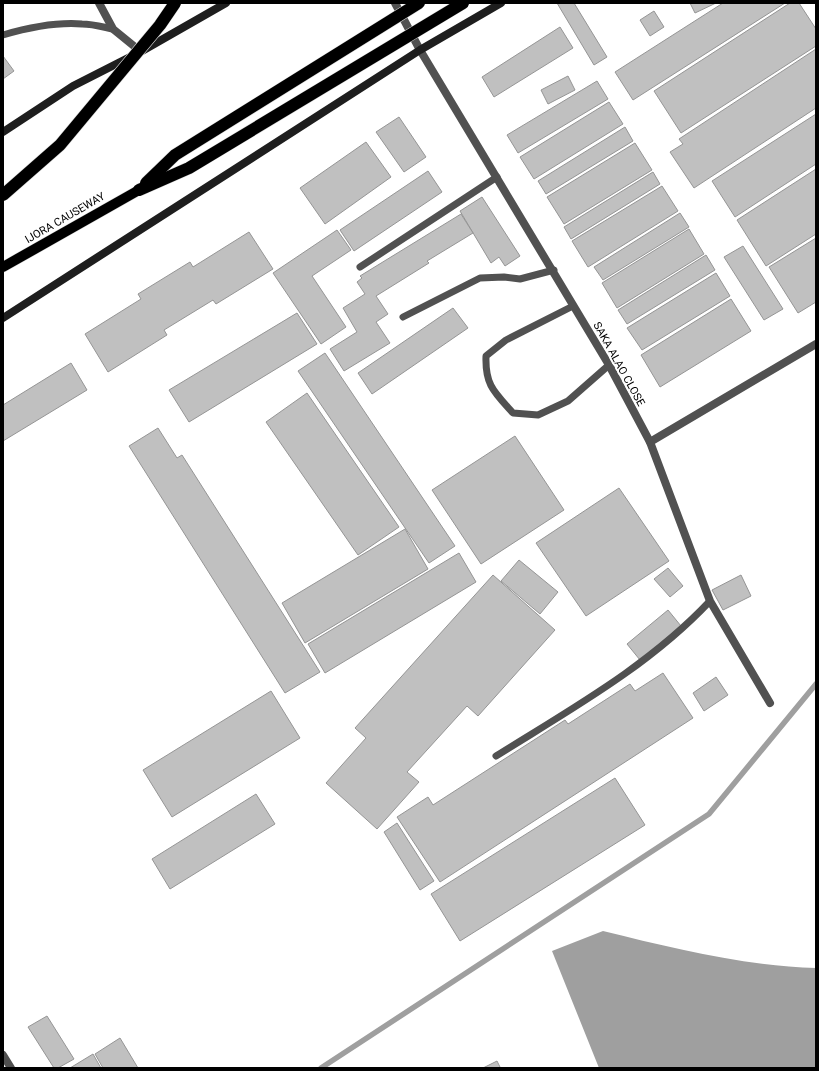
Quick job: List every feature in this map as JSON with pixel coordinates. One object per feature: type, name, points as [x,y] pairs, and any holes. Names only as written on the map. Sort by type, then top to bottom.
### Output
[{"type":"highway","points":[[3,195],[60,145],[160,25],[175,3]]},
{"type":"highway","points":[[139,190],[175,155],[419,3]]},
{"type":"highway","points":[[139,190],[189,168],[463,3]]},
{"type":"main road","name":"IJORA CAUSEWAY","points":[[3,267],[139,190]]},
{"type":"street","points":[[99,3],[113,29],[140,51]]},
{"type":"street","points":[[3,132],[73,86],[226,3]]},
{"type":"street","name":"SAKA ALAO CLOSE","points":[[395,3],[420,50],[554,270],[650,442],[710,601],[770,703]]},
{"type":"street","points":[[3,318],[420,50],[501,3]]},
{"type":"street","points":[[650,442],[816,344]]},
{"type":"street","points":[[3,1055],[12,1068]]},
{"type":"lane","points":[[3,35],[60,25],[83,24],[113,29]]},
{"type":"lane","points":[[360,267],[498,177]]},
{"type":"lane","points":[[403,317],[480,278],[504,277],[520,279],[554,270]]},
{"type":"lane","points":[[573,306],[506,340],[486,356],[486,374],[496,394],[513,413],[538,415],[568,401],[608,365]]},
{"type":"lane","points":[[496,756],[630,671],[688,625],[710,601]]},
{"type":"shaded area","points":[[603,931],[682,950],[735,960],[789,967],[816,968],[816,1068],[599,1068],[552,951]]},
{"type":"building","points":[[557,3],[574,3],[607,57],[594,65]]},
{"type":"building","points":[[690,3],[716,3],[695,13]]},
{"type":"building","points":[[723,3],[785,3],[633,100],[615,72]]},
{"type":"building","points":[[790,3],[799,3],[816,29],[816,46],[681,133],[654,91]]},
{"type":"building","points":[[654,11],[664,27],[650,36],[640,20]]},
{"type":"building","points":[[560,27],[573,48],[494,97],[482,77]]},
{"type":"building","points":[[816,49],[816,108],[694,188],[670,152],[683,144],[679,139]]},
{"type":"building","points":[[3,56],[14,71],[3,79]]},
{"type":"building","points":[[568,76],[575,90],[548,104],[541,90]]},
{"type":"building","points":[[597,81],[608,99],[518,153],[507,135]]},
{"type":"building","points":[[609,102],[623,124],[534,179],[520,157]]},
{"type":"building","points":[[816,114],[816,164],[735,217],[712,181]]},
{"type":"building","points":[[399,117],[426,157],[404,172],[376,132]]},
{"type":"building","points":[[625,127],[633,141],[546,194],[538,181]]},
{"type":"building","points":[[366,142],[391,177],[325,224],[300,188]]},
{"type":"building","points":[[635,143],[652,170],[564,224],[547,197]]},
{"type":"building","points":[[816,169],[816,234],[766,266],[737,220]]},
{"type":"building","points":[[428,171],[442,192],[354,251],[340,230]]},
{"type":"building","points":[[653,172],[660,184],[571,239],[564,227]]},
{"type":"building","points":[[662,186],[678,211],[588,267],[572,241]]},
{"type":"building","points":[[482,197],[520,256],[505,266],[499,257],[491,263],[460,211]]},
{"type":"building","points":[[680,213],[689,227],[603,280],[594,267]]},
{"type":"building","points":[[461,214],[473,233],[427,261],[429,263],[376,296],[388,314],[376,322],[390,343],[344,371],[330,349],[357,332],[343,308],[365,294],[357,282],[362,278],[360,276]]},
{"type":"building","points":[[689,229],[704,254],[617,308],[602,283]]},
{"type":"building","points":[[337,230],[351,250],[312,276],[346,327],[321,344],[273,273]]},
{"type":"building","points":[[249,232],[273,269],[216,304],[213,300],[164,330],[167,335],[108,372],[85,334],[141,299],[138,294],[190,262],[193,267]]},
{"type":"building","points":[[816,238],[816,302],[798,313],[769,267]]},
{"type":"building","points":[[743,246],[783,309],[764,320],[724,257]]},
{"type":"building","points":[[706,255],[715,270],[627,324],[618,310]]},
{"type":"building","points":[[716,273],[730,296],[642,350],[627,328]]},
{"type":"building","points":[[731,299],[751,331],[660,387],[641,355]]},
{"type":"building","points":[[453,308],[468,328],[372,394],[358,373]]},
{"type":"building","points":[[297,313],[317,344],[189,422],[169,390]]},
{"type":"building","points":[[325,353],[455,546],[429,563],[298,371]]},
{"type":"building","points":[[71,363],[87,390],[3,441],[3,405]]},
{"type":"building","points":[[307,393],[399,527],[358,555],[266,422]]},
{"type":"building","points":[[158,428],[177,458],[182,455],[320,672],[285,693],[129,446]]},
{"type":"building","points":[[515,436],[564,510],[481,564],[432,490]]},
{"type":"building","points":[[619,488],[669,561],[586,616],[536,543]]},
{"type":"building","points":[[405,529],[428,569],[305,643],[282,603]]},
{"type":"building","points":[[459,553],[476,582],[325,673],[308,644]]},
{"type":"building","points":[[519,560],[558,592],[540,614],[501,581]]},
{"type":"building","points":[[668,568],[683,586],[670,597],[654,579]]},
{"type":"building","points":[[493,575],[555,630],[478,716],[467,706],[407,772],[419,782],[377,829],[326,783],[366,738],[355,728]]},
{"type":"building","points":[[741,575],[751,596],[723,610],[712,590]]},
{"type":"building","points":[[668,610],[681,626],[640,660],[627,644]]},
{"type":"building","points":[[663,673],[693,718],[440,882],[397,817],[428,797],[433,805],[565,720],[568,724],[630,684],[635,691]]},
{"type":"building","points":[[716,677],[728,695],[704,711],[693,693]]},
{"type":"building","points":[[271,691],[300,738],[172,817],[143,770]]},
{"type":"building","points":[[615,778],[645,825],[460,941],[431,894]]},
{"type":"building","points":[[256,794],[275,824],[170,889],[152,859]]},
{"type":"building","points":[[397,823],[434,881],[420,890],[384,832]]},
{"type":"building","points":[[47,1016],[74,1059],[58,1068],[54,1068],[28,1027]]},
{"type":"building","points":[[120,1038],[138,1068],[103,1068],[95,1054]]},
{"type":"building","points":[[93,1054],[101,1068],[70,1068]]},
{"type":"building","points":[[497,1061],[500,1067],[498,1068],[483,1068]]},
{"type":"waterway","points":[[321,1068],[709,814],[816,684]]}]
